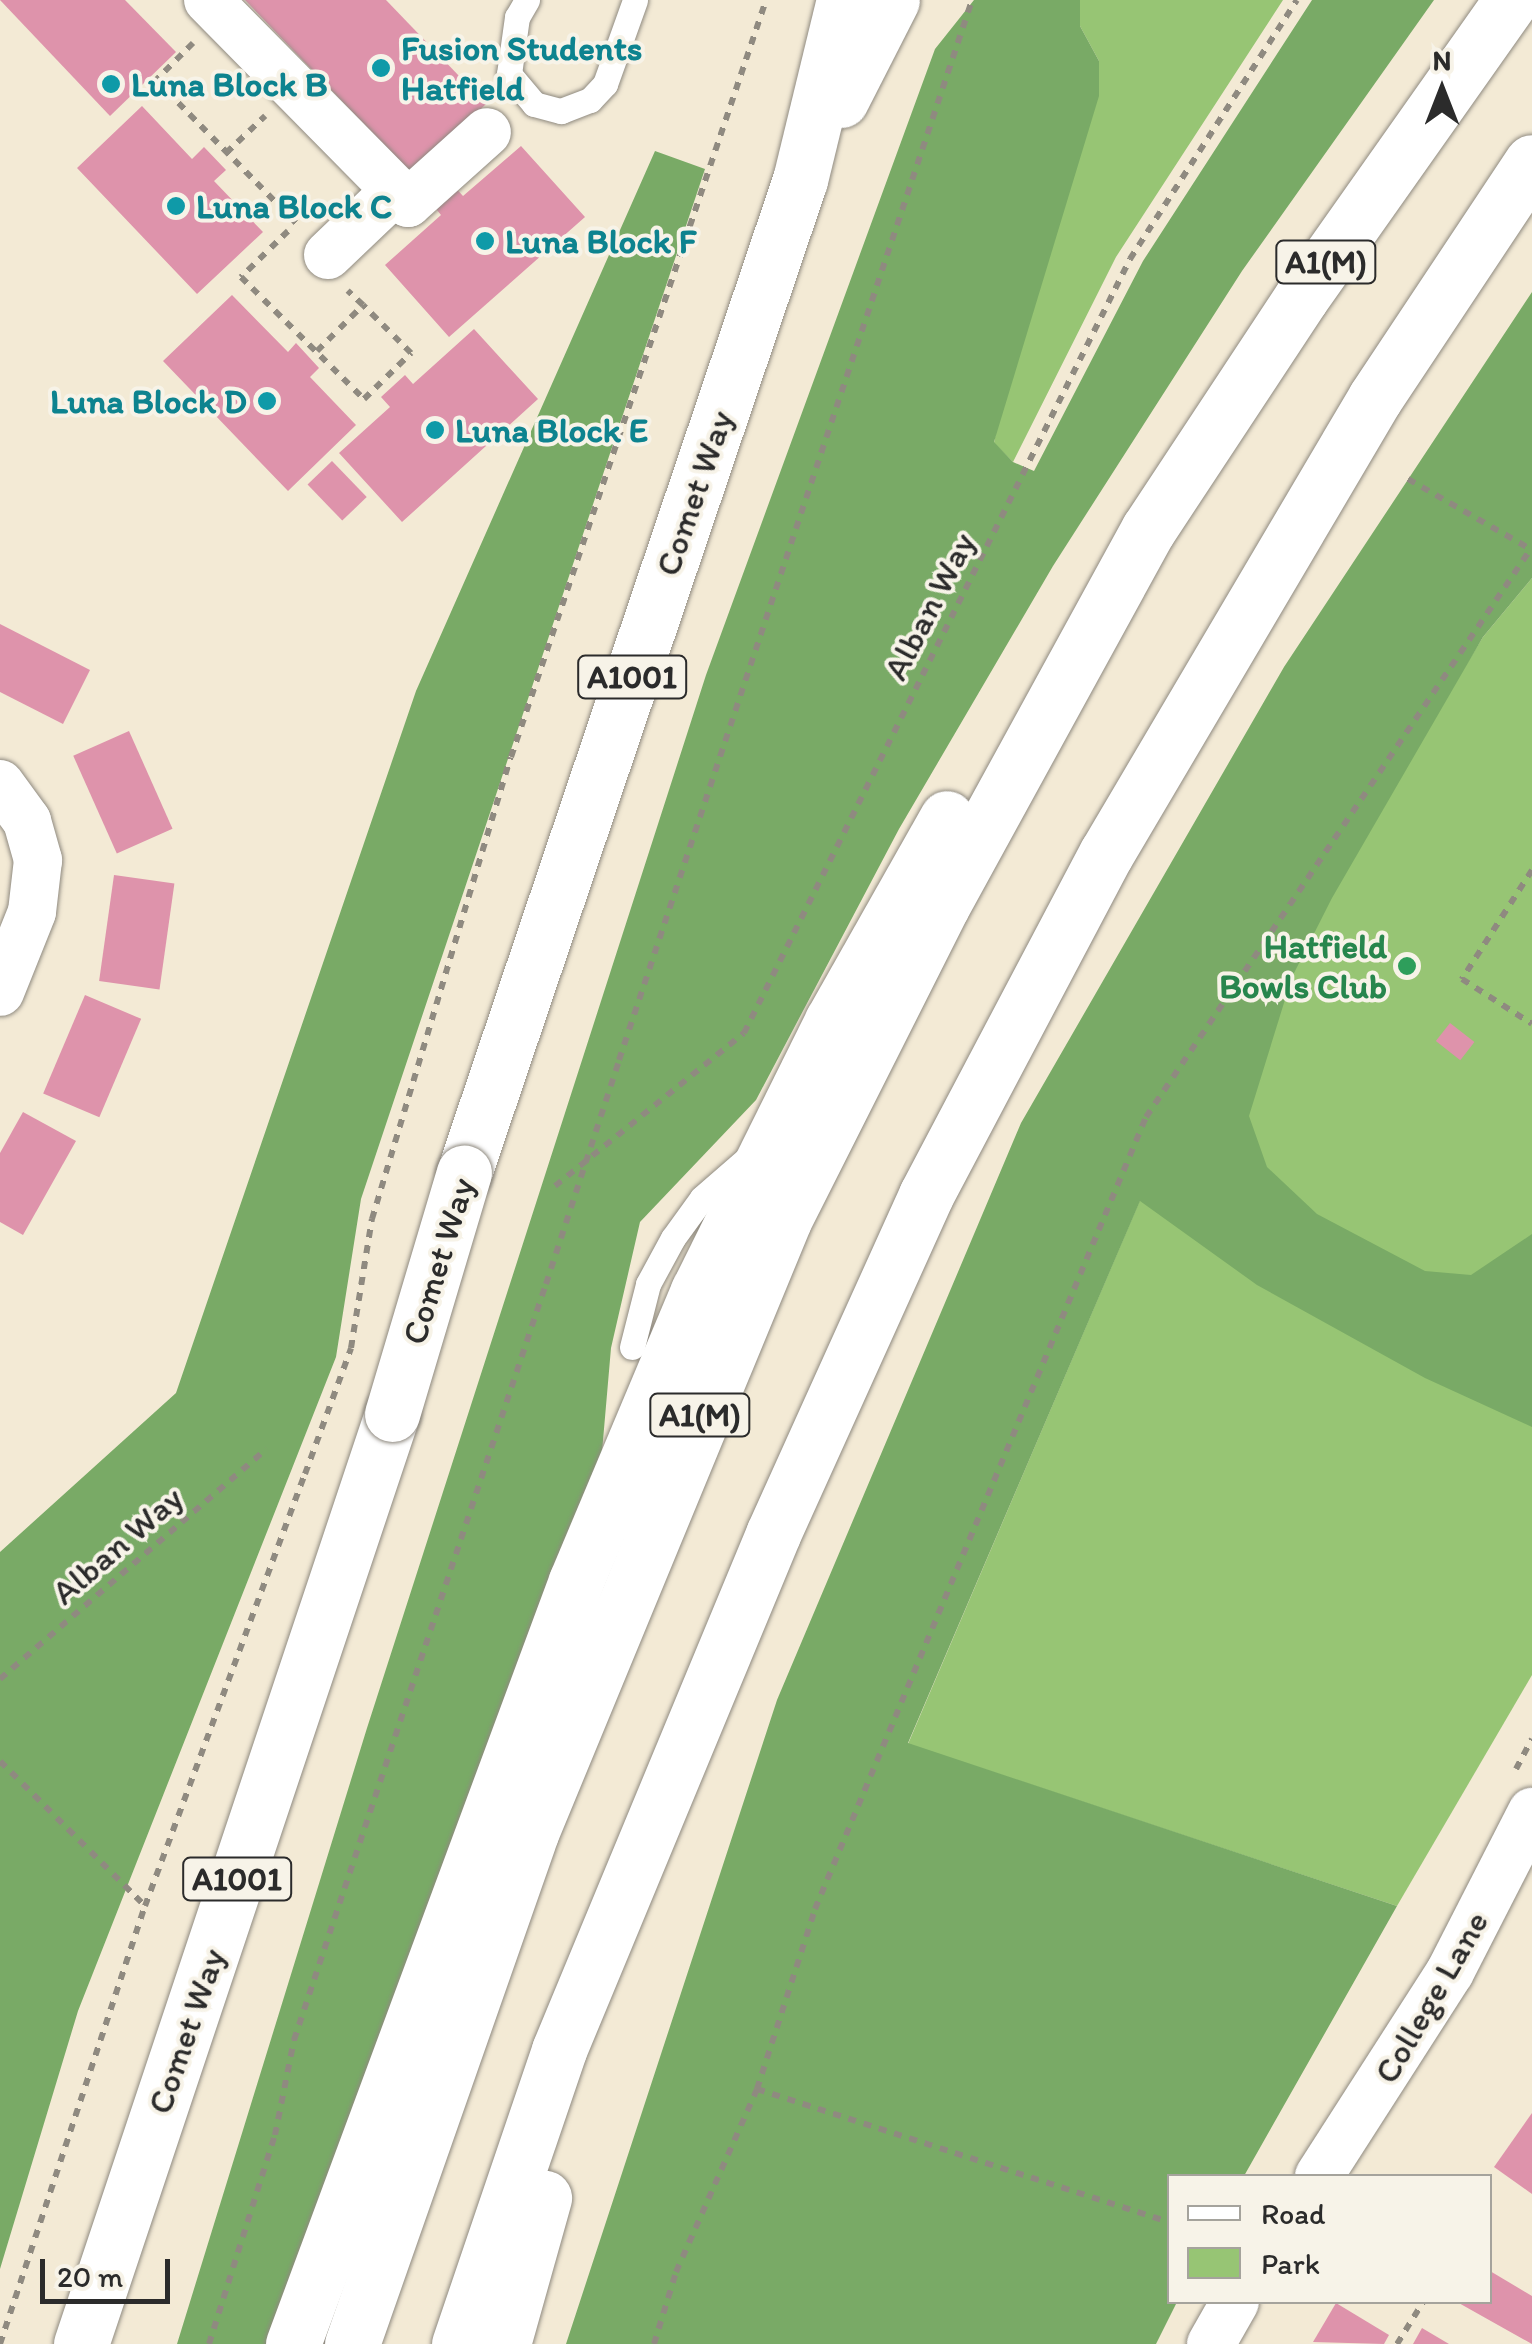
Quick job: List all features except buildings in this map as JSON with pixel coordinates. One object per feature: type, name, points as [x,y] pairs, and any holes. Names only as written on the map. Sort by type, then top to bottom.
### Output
[{"type":"main road","name":"Comet Way","points":[[81,2344],[392,1414],[464,1173],[800,180],[844,0]]},
{"type":"main road","name":"Comet Way","points":[[800,180],[892,0]]},
{"type":"main road","name":"A1(M)","points":[[352,2344],[531,1833],[736,1329],[942,906],[1148,530],[1301,298],[1511,0]]},
{"type":"main road","points":[[459,2344],[559,2050],[773,1534],[926,1195],[1126,820],[1375,398],[1532,162]]},
{"type":"main road","points":[[293,2344],[576,1581],[698,1291],[832,1020],[1052,638],[1148,530]]},
{"type":"main road","points":[[503,2344],[639,1863]]},
{"type":"street","points":[[215,7],[408,202],[486,132]]},
{"type":"street","points":[[312,239],[396,190]]},
{"type":"street","points":[[0,784],[27,822],[38,860],[32,912],[0,992]]},
{"type":"street","name":"College Lane","points":[[1320,2174],[1450,1972],[1532,1812]]},
{"type":"street","points":[[1211,2344],[1234,2304]]},
{"type":"lane","points":[[527,0],[517,17],[509,74],[527,96],[562,111],[590,100],[605,84],[635,0]]},
{"type":"lane","points":[[486,132],[527,96]]},
{"type":"lane","points":[[632,1347],[641,1304],[674,1238],[702,1198],[775,1136]]},
{"type":"path","points":[[0,2344],[145,1906],[351,1348],[372,1219],[510,757],[766,0]]},
{"type":"path","points":[[209,2344],[274,2136],[294,2040],[972,0]]},
{"type":"path","name":"Alban Way","points":[[555,1186],[744,1033],[1130,259],[1297,0]]},
{"type":"path","points":[[215,7],[156,80],[312,239],[331,274],[411,354],[364,400],[241,276],[312,239]]},
{"type":"path","points":[[316,350],[363,305]]},
{"type":"path","points":[[654,2344],[676,2272],[757,2089],[815,1909],[1146,1117],[1531,548],[1408,479]]},
{"type":"path","points":[[1532,870],[1462,979],[1532,1024]]},
{"type":"path","name":"Alban Way","points":[[0,1680],[266,1449]]},
{"type":"path","points":[[0,1761],[145,1906]]},
{"type":"path","points":[[757,2089],[1167,2221]]},
{"type":"path","points":[[1397,2344],[1422,2304]]},
{"type":"green space","points":[[974,0],[1080,0],[1080,26],[1099,61],[1099,96],[994,442],[1013,462],[1034,471],[1143,261],[1312,0],[1434,0],[1242,271],[1053,566],[899,829],[756,1100],[640,1222],[611,1348],[602,1452],[279,2344],[177,2344],[367,1728],[706,675],[935,49]]},
{"type":"green space","points":[[1080,0],[1283,0],[1116,257],[1013,462],[994,443],[999,415],[1099,61],[1080,26]]},
{"type":"green space","points":[[655,151],[705,169],[361,1199],[336,1357],[78,2011],[0,2269],[0,1552],[176,1393],[416,691]]},
{"type":"green space","points":[[1532,292],[1532,578],[1483,637],[1332,898],[1292,977],[1249,1116],[1267,1167],[1317,1214],[1425,1271],[1471,1275],[1532,1234],[1532,1427],[1425,1378],[1257,1285],[1140,1201],[908,1743],[1397,1906],[1245,2174],[1167,2174],[1167,2304],[1176,2304],[1156,2344],[566,2344],[777,1700],[1021,1123],[1284,667]]},
{"type":"green space","points":[[1532,578],[1532,1675],[1397,1906],[908,1744],[1140,1200],[1483,637]]},
{"type":"place","name":"Fusion Students Hatfield","points":[[381,68]]},
{"type":"place","name":"Luna Block B","points":[[111,84]]},
{"type":"place","name":"Luna Block C","points":[[176,206]]},
{"type":"place","name":"Luna Block F","points":[[485,241]]},
{"type":"place","name":"Luna Block D","points":[[267,401]]},
{"type":"place","name":"Luna Block E","points":[[435,430]]},
{"type":"place","name":"Hatfield Bowls Club","points":[[1407,966]]}]
